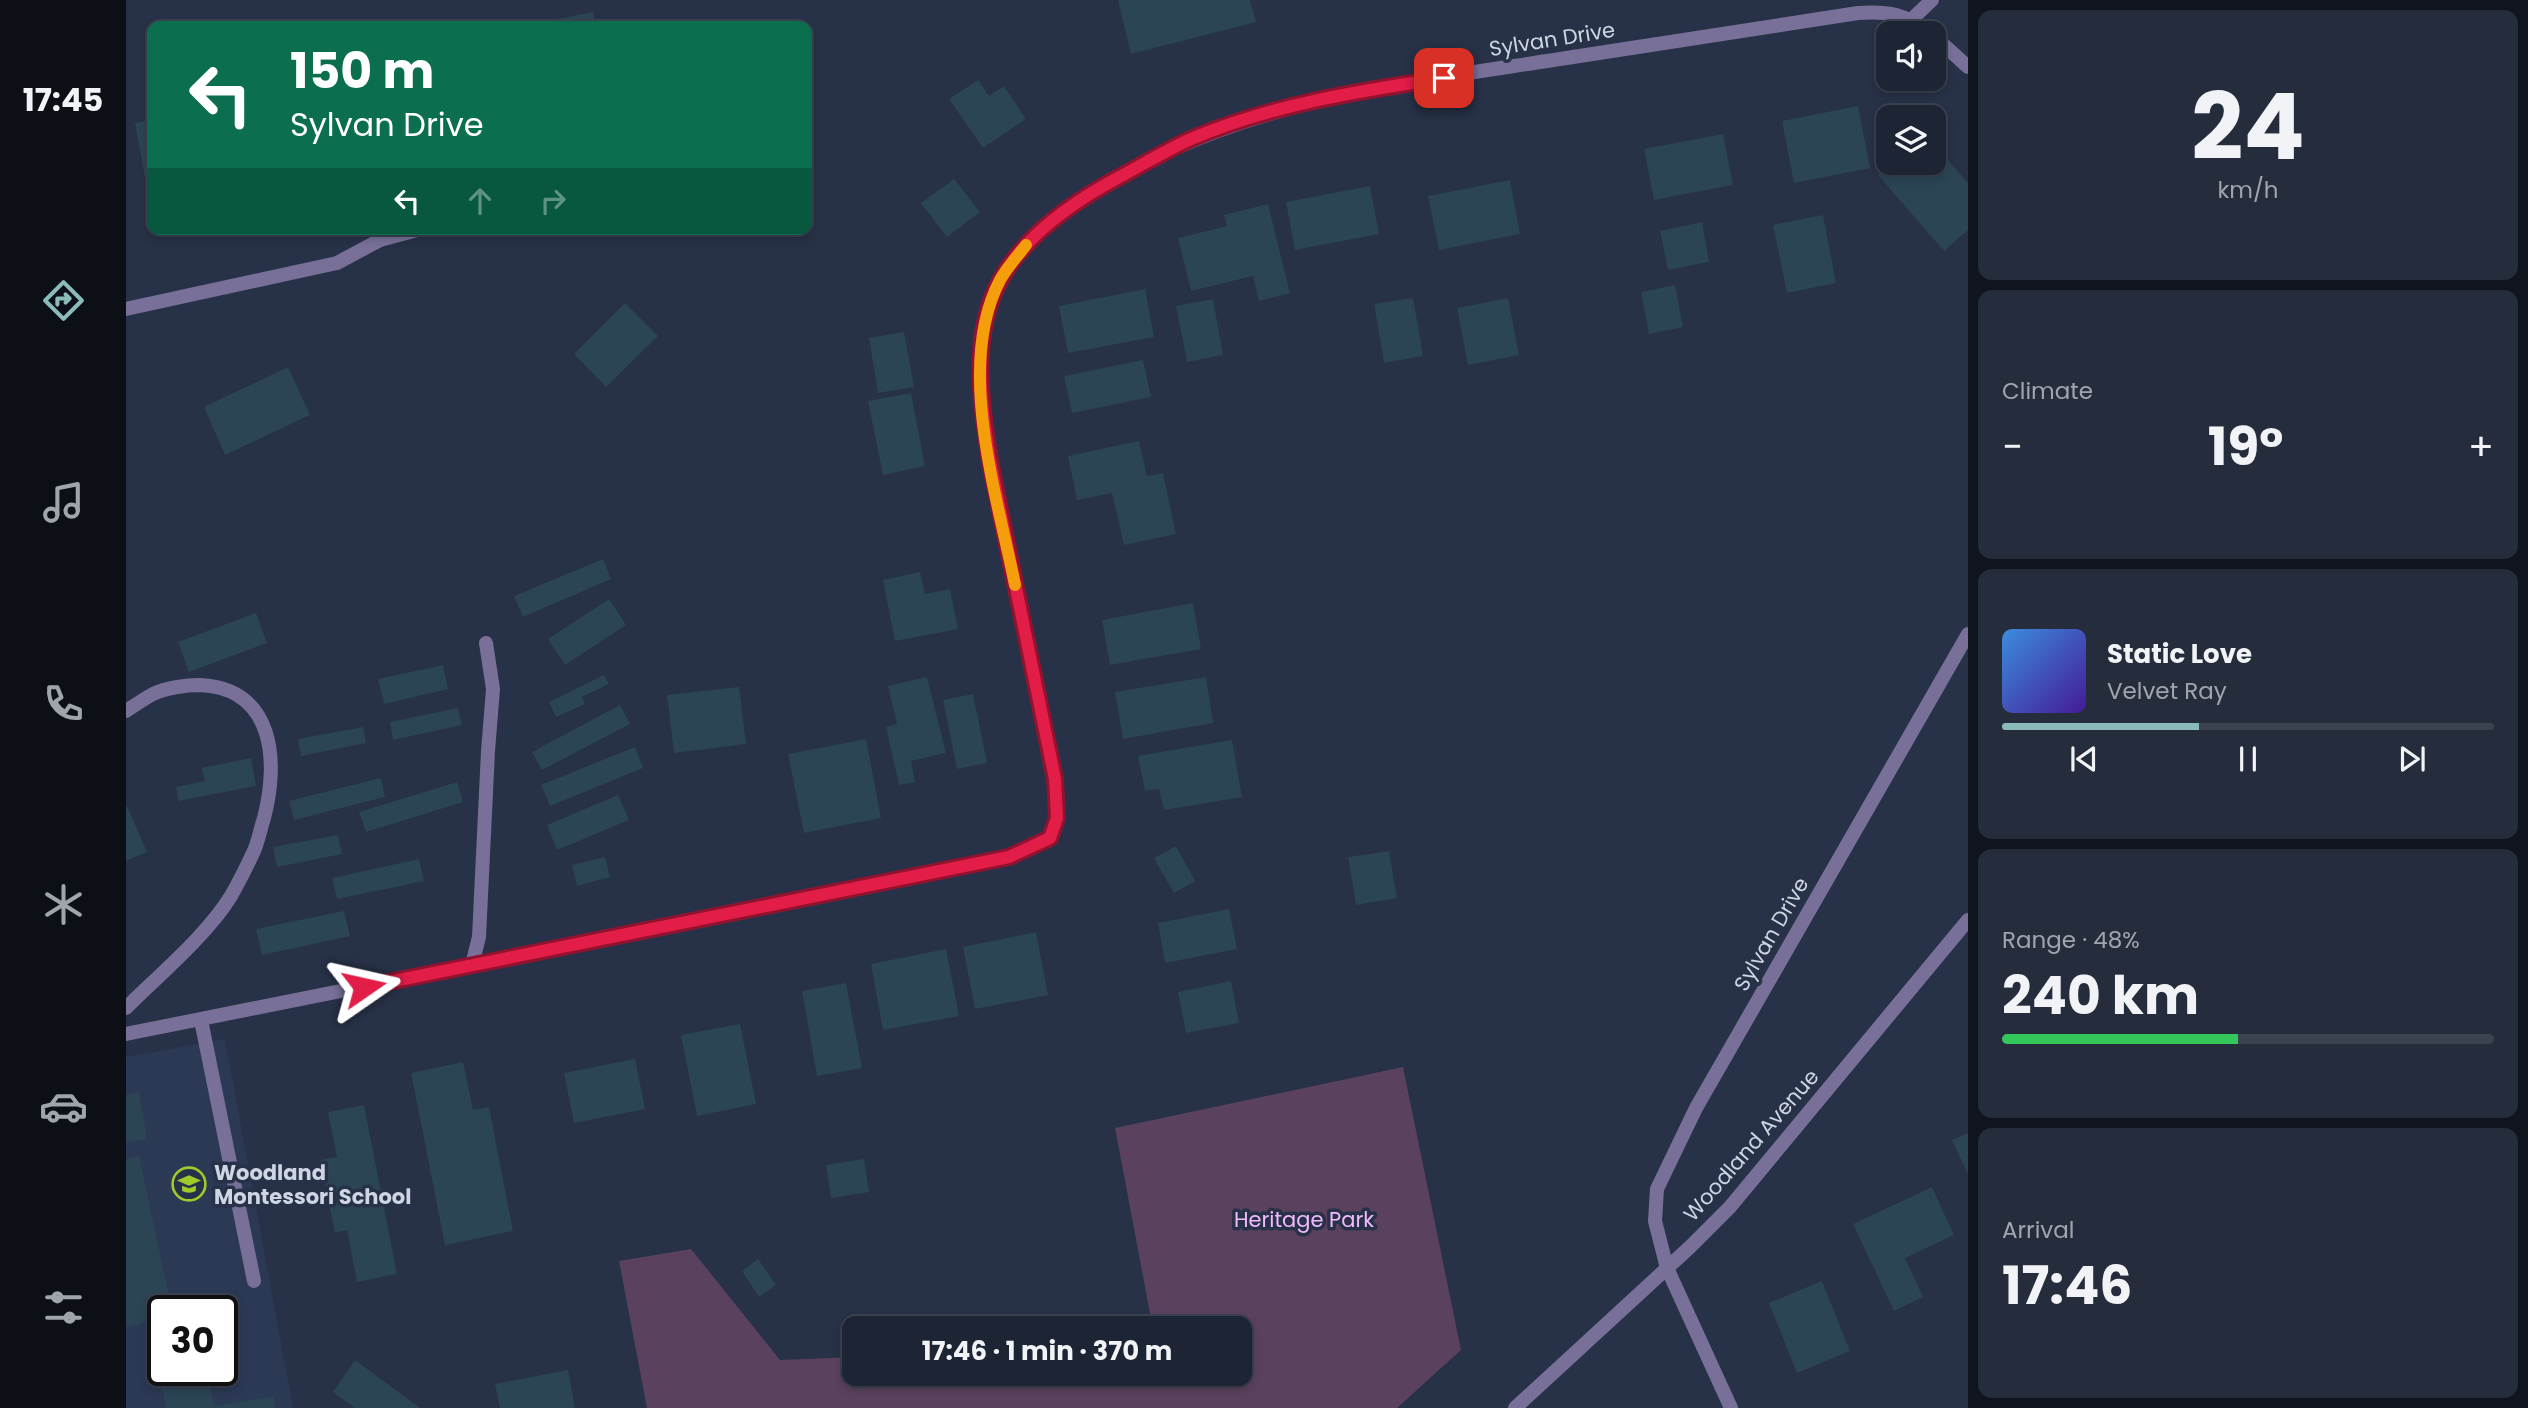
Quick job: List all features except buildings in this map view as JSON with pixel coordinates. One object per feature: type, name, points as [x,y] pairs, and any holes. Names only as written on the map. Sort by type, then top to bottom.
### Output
[{"type":"street","points":[[1912,19],[1931,0]]},
{"type":"street","name":"Sylvan Drive","points":[[472,965],[1009,857],[1050,838],[1057,818],[1055,779],[990,461],[980,367],[985,321],[1001,279],[1027,244],[1061,213],[1113,180],[1191,139],[1288,107],[1388,86],[1858,13],[1878,12],[1914,21]]},
{"type":"street","name":"Sylvan Drive","points":[[1946,47],[1968,67]]},
{"type":"street","points":[[126,309],[337,263],[380,240],[399,235]]},
{"type":"street","name":"Sylvan Drive","points":[[1731,1408],[1667,1268],[1655,1221],[1657,1189],[1696,1108],[1968,634]]},
{"type":"street","points":[[126,1034],[472,965],[479,937],[493,689],[486,643]]},
{"type":"street","points":[[126,711],[155,692],[214,686],[231,691],[254,710],[263,723],[271,752],[269,798],[255,850],[230,898],[205,929],[126,1008]]},
{"type":"street","name":"Woodland Avenue","points":[[1515,1408],[1730,1207],[1968,920]]},
{"type":"street","points":[[201,1020],[254,1282]]},
{"type":"shaded area","name":"Woodland Montessori School","points":[[225,1039],[293,1408],[126,1408],[126,1057]]},
{"type":"green space","name":"Heritage Park","points":[[1403,1067],[1461,1350],[1397,1408],[647,1408],[619,1261],[691,1249],[780,1360],[842,1357],[842,1386],[1252,1386],[1252,1316],[1150,1316],[1115,1128]]},
{"type":"slow traffic","points":[[1015,585],[990,461],[980,367],[985,321],[1001,279],[1026,245]]},
{"type":"place","name":"Woodland Montessori School","points":[[189,1184]]},
{"type":"route","points":[[364,987],[1009,857],[1050,838],[1057,818],[1055,779],[990,461],[983,414],[980,367],[985,321],[1001,279],[1027,244],[1061,213],[1101,186],[1191,139],[1288,107],[1388,86],[1444,78]]}]
